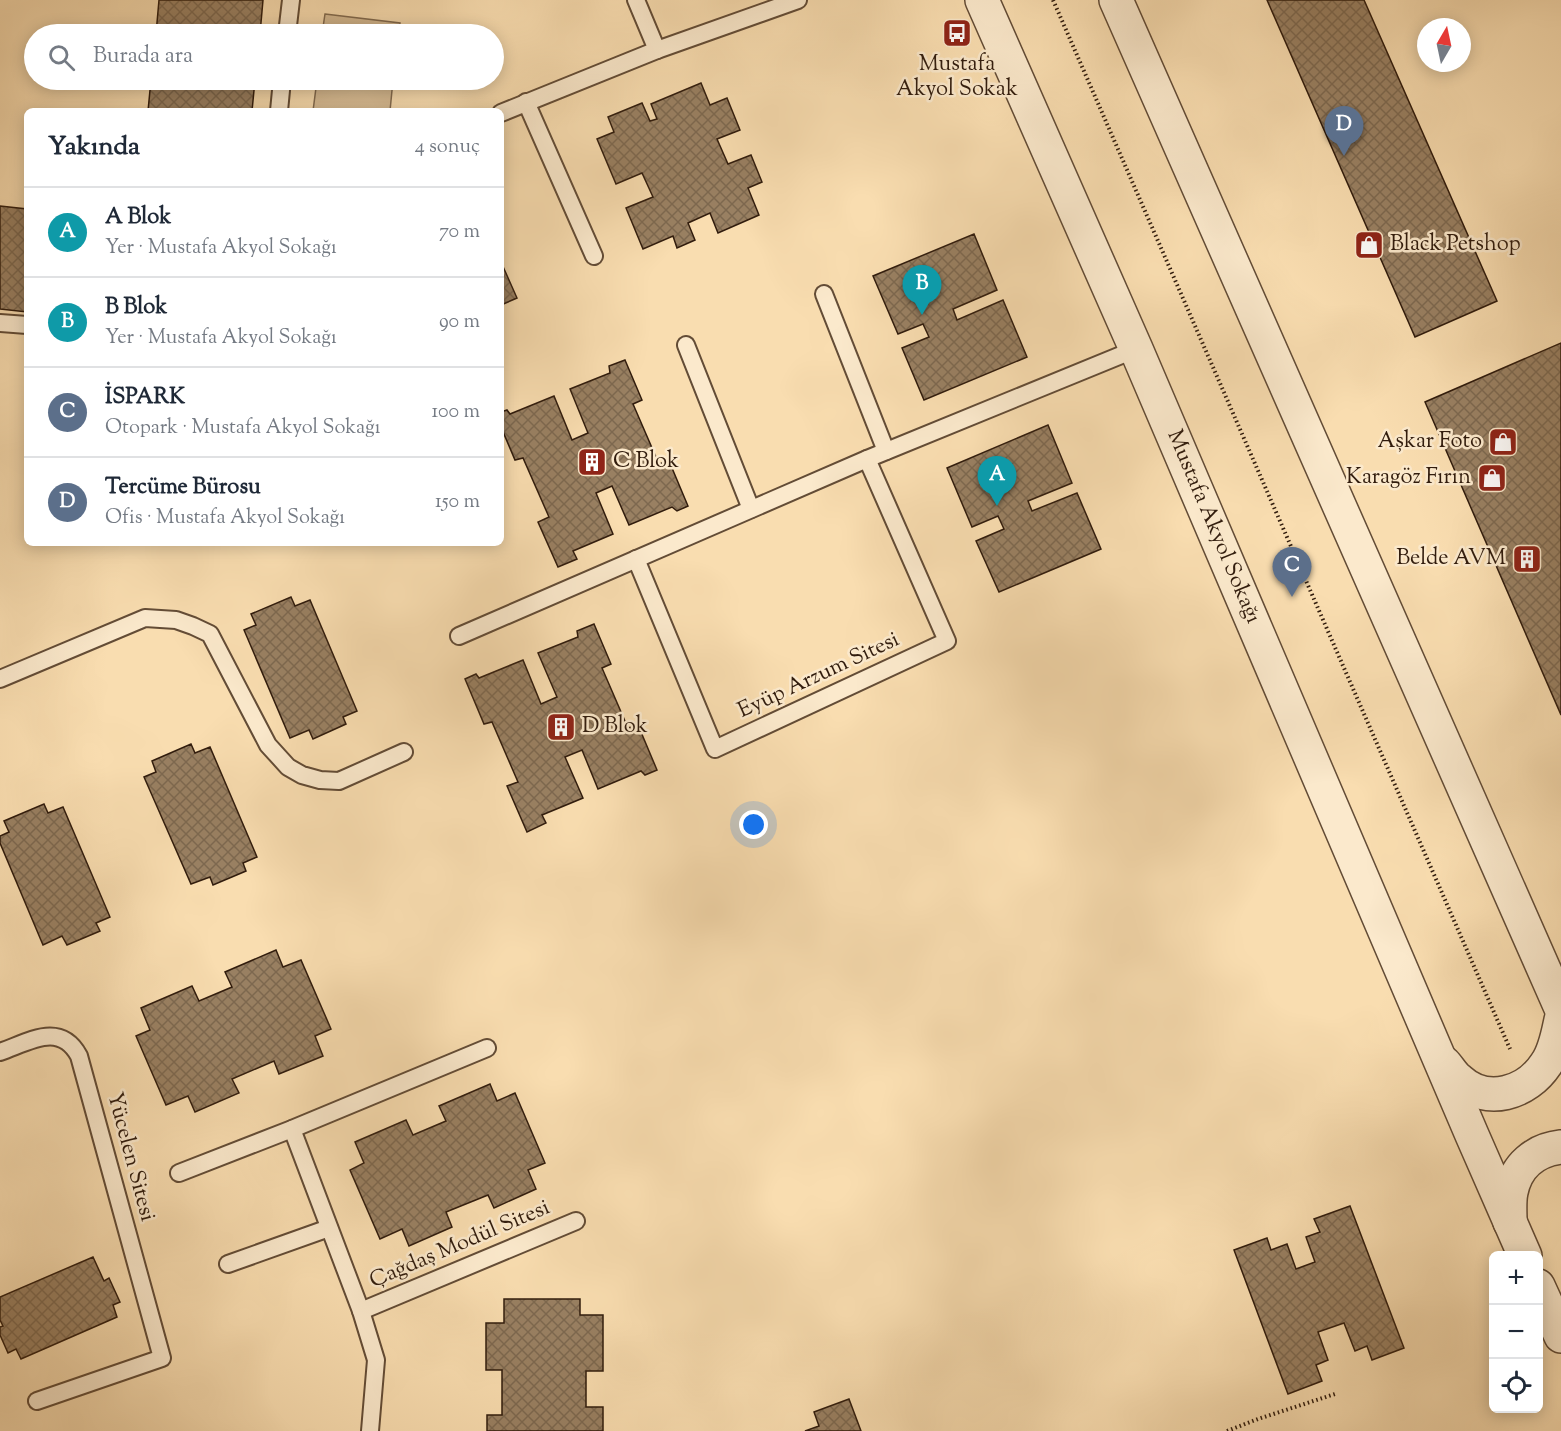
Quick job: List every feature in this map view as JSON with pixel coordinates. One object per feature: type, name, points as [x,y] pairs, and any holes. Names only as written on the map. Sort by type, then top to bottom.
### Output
[{"type":"street","name":"Mustafa Akyol Sokağı","points":[[982,0],[1136,350],[1523,1251]]},
{"type":"street","points":[[1116,0],[1561,1008]]},
{"type":"street","name":"Mustafa Akyol Sokağı","points":[[1439,1057],[1459,1081],[1490,1095],[1508,1093],[1538,1075],[1548,1062],[1561,1020]]},
{"type":"street","name":"Mustafa Akyol Sokağı","points":[[1510,1222],[1510,1193],[1524,1163],[1540,1152],[1561,1147]]},
{"type":"street","points":[[1543,1295],[1561,1336]]},
{"type":"lane","points":[[288,24],[291,0]]},
{"type":"lane","points":[[636,0],[657,50]]},
{"type":"lane","points":[[504,112],[657,50],[798,0]]},
{"type":"lane","points":[[279,108],[281,90]]},
{"type":"lane","points":[[526,102],[594,256]]},
{"type":"lane","points":[[824,294],[886,451]]},
{"type":"lane","points":[[0,323],[24,325]]},
{"type":"lane","points":[[686,345],[751,510]]},
{"type":"lane","points":[[459,636],[867,459],[1136,350]]},
{"type":"lane","name":"Eyüp Arzum Sitesi","points":[[636,559],[715,749],[948,640],[867,459]]},
{"type":"lane","points":[[0,679],[145,618],[176,620],[210,634],[268,745],[288,767],[302,775],[320,780],[339,781],[404,752]]},
{"type":"lane","name":"Yücelen Sitesi","points":[[0,1052],[49,1035],[64,1039],[74,1046],[79,1056],[162,1358],[37,1401]]},
{"type":"lane","points":[[179,1173],[487,1048]]},
{"type":"lane","name":"Çağdaş Modül Sitesi","points":[[292,1129],[376,1360],[370,1431]]},
{"type":"lane","name":"Çağdaş Modül Sitesi","points":[[360,1311],[576,1221]]},
{"type":"lane","points":[[228,1264],[329,1228]]},
{"type":"path","points":[[1053,0],[1526,1084]]},
{"type":"path","points":[[1227,1431],[1335,1394]]},
{"type":"shaded area","points":[[325,14],[400,23],[400,24],[324,24]]},
{"type":"shaded area","points":[[316,90],[392,90],[390,108],[313,108]]},
{"type":"building","points":[[159,0],[263,0],[261,24],[157,24]]},
{"type":"building","points":[[1267,0],[1364,0],[1497,301],[1415,337]]},
{"type":"building","points":[[701,83],[710,105],[727,98],[740,130],[717,139],[728,164],[751,155],[762,182],[748,188],[759,215],[718,233],[710,213],[688,223],[695,240],[677,248],[673,236],[643,249],[626,208],[653,197],[642,173],[616,184],[597,139],[614,132],[608,117],[642,103],[650,121],[657,119],[651,104]]},
{"type":"building","points":[[150,90],[254,90],[252,108],[148,108]]},
{"type":"building","points":[[0,206],[24,209],[24,312],[0,309]]},
{"type":"building","points":[[974,234],[997,290],[953,309],[957,320],[1003,300],[1027,357],[924,400],[902,348],[929,337],[923,324],[898,334],[873,276]]},
{"type":"building","points":[[504,269],[517,298],[504,304]]},
{"type":"building","name":"Belde AVM","points":[[1561,343],[1561,715],[1425,402]]},
{"type":"building","name":"C Blok","points":[[625,360],[642,400],[633,404],[659,464],[669,461],[688,506],[677,511],[672,507],[629,525],[612,486],[596,493],[613,534],[573,551],[577,559],[558,567],[538,522],[549,517],[523,458],[515,460],[504,434],[504,411],[507,410],[510,414],[554,396],[572,440],[588,433],[570,389],[610,373],[609,366]]},
{"type":"building","points":[[1048,425],[1072,483],[1028,501],[1032,511],[1077,493],[1101,549],[999,592],[976,541],[1004,529],[998,516],[972,527],[947,468]]},
{"type":"building","points":[[291,597],[295,606],[310,600],[357,711],[343,717],[346,724],[313,739],[309,730],[290,738],[244,630],[256,625],[251,614]]},
{"type":"building","name":"D Blok","points":[[594,624],[611,664],[602,668],[628,728],[638,725],[657,770],[645,775],[641,771],[598,789],[582,750],[565,757],[583,798],[542,815],[546,823],[527,832],[507,786],[518,782],[492,722],[484,724],[465,679],[476,674],[479,678],[523,660],[541,704],[557,697],[538,653],[578,637],[577,631]]},
{"type":"building","points":[[191,744],[195,753],[210,747],[257,857],[243,863],[246,871],[213,885],[210,877],[191,884],[144,777],[156,772],[152,761]]},
{"type":"building","points":[[44,804],[48,813],[63,807],[110,917],[96,923],[100,931],[67,945],[62,936],[43,945],[0,843],[0,836],[9,832],[4,821]]},
{"type":"building","points":[[276,950],[283,967],[301,960],[331,1029],[315,1036],[323,1056],[279,1074],[274,1061],[232,1079],[239,1093],[195,1112],[188,1096],[166,1105],[136,1036],[150,1030],[141,1008],[192,986],[199,1001],[232,987],[225,972]]},
{"type":"building","points":[[490,1084],[497,1101],[515,1093],[545,1163],[528,1170],[536,1189],[494,1208],[488,1195],[446,1212],[452,1227],[409,1246],[402,1229],[380,1239],[350,1170],[364,1163],[355,1142],[406,1120],[413,1135],[446,1121],[439,1106]]},
{"type":"building","points":[[1350,1206],[1404,1348],[1372,1360],[1367,1346],[1355,1351],[1344,1323],[1318,1332],[1328,1360],[1316,1365],[1322,1381],[1288,1394],[1234,1250],[1267,1238],[1271,1250],[1287,1244],[1296,1269],[1315,1262],[1306,1237],[1320,1232],[1314,1219]]},
{"type":"building","points":[[93,1257],[104,1281],[109,1278],[120,1302],[113,1305],[117,1317],[21,1359],[16,1349],[8,1353],[0,1335],[0,1327],[3,1326],[0,1320],[0,1297]]},
{"type":"building","points":[[504,1299],[580,1299],[580,1315],[603,1315],[603,1371],[586,1371],[586,1407],[603,1407],[603,1431],[487,1431],[487,1415],[502,1415],[502,1370],[486,1370],[486,1323],[504,1323]]},
{"type":"building","points":[[849,1399],[861,1431],[805,1431],[819,1426],[814,1412]]},
{"type":"place","name":"Mustafa Akyol Sokak","points":[[957,33]]},
{"type":"place","name":"Tercüme Bürosu","points":[[1344,156]]},
{"type":"place","name":"Black Petshop","points":[[1369,245]]},
{"type":"place","name":"B Blok","points":[[922,315]]},
{"type":"place","name":"Aşkar Foto","points":[[1503,442]]},
{"type":"place","name":"C Blok","points":[[592,462]]},
{"type":"place","name":"Karagöz Fırın","points":[[1492,478]]},
{"type":"place","name":"A Blok","points":[[997,506]]},
{"type":"place","name":"Belde AVM","points":[[1527,559]]},
{"type":"place","name":"İSPARK","points":[[1292,597]]},
{"type":"place","name":"D Blok","points":[[561,727]]}]
